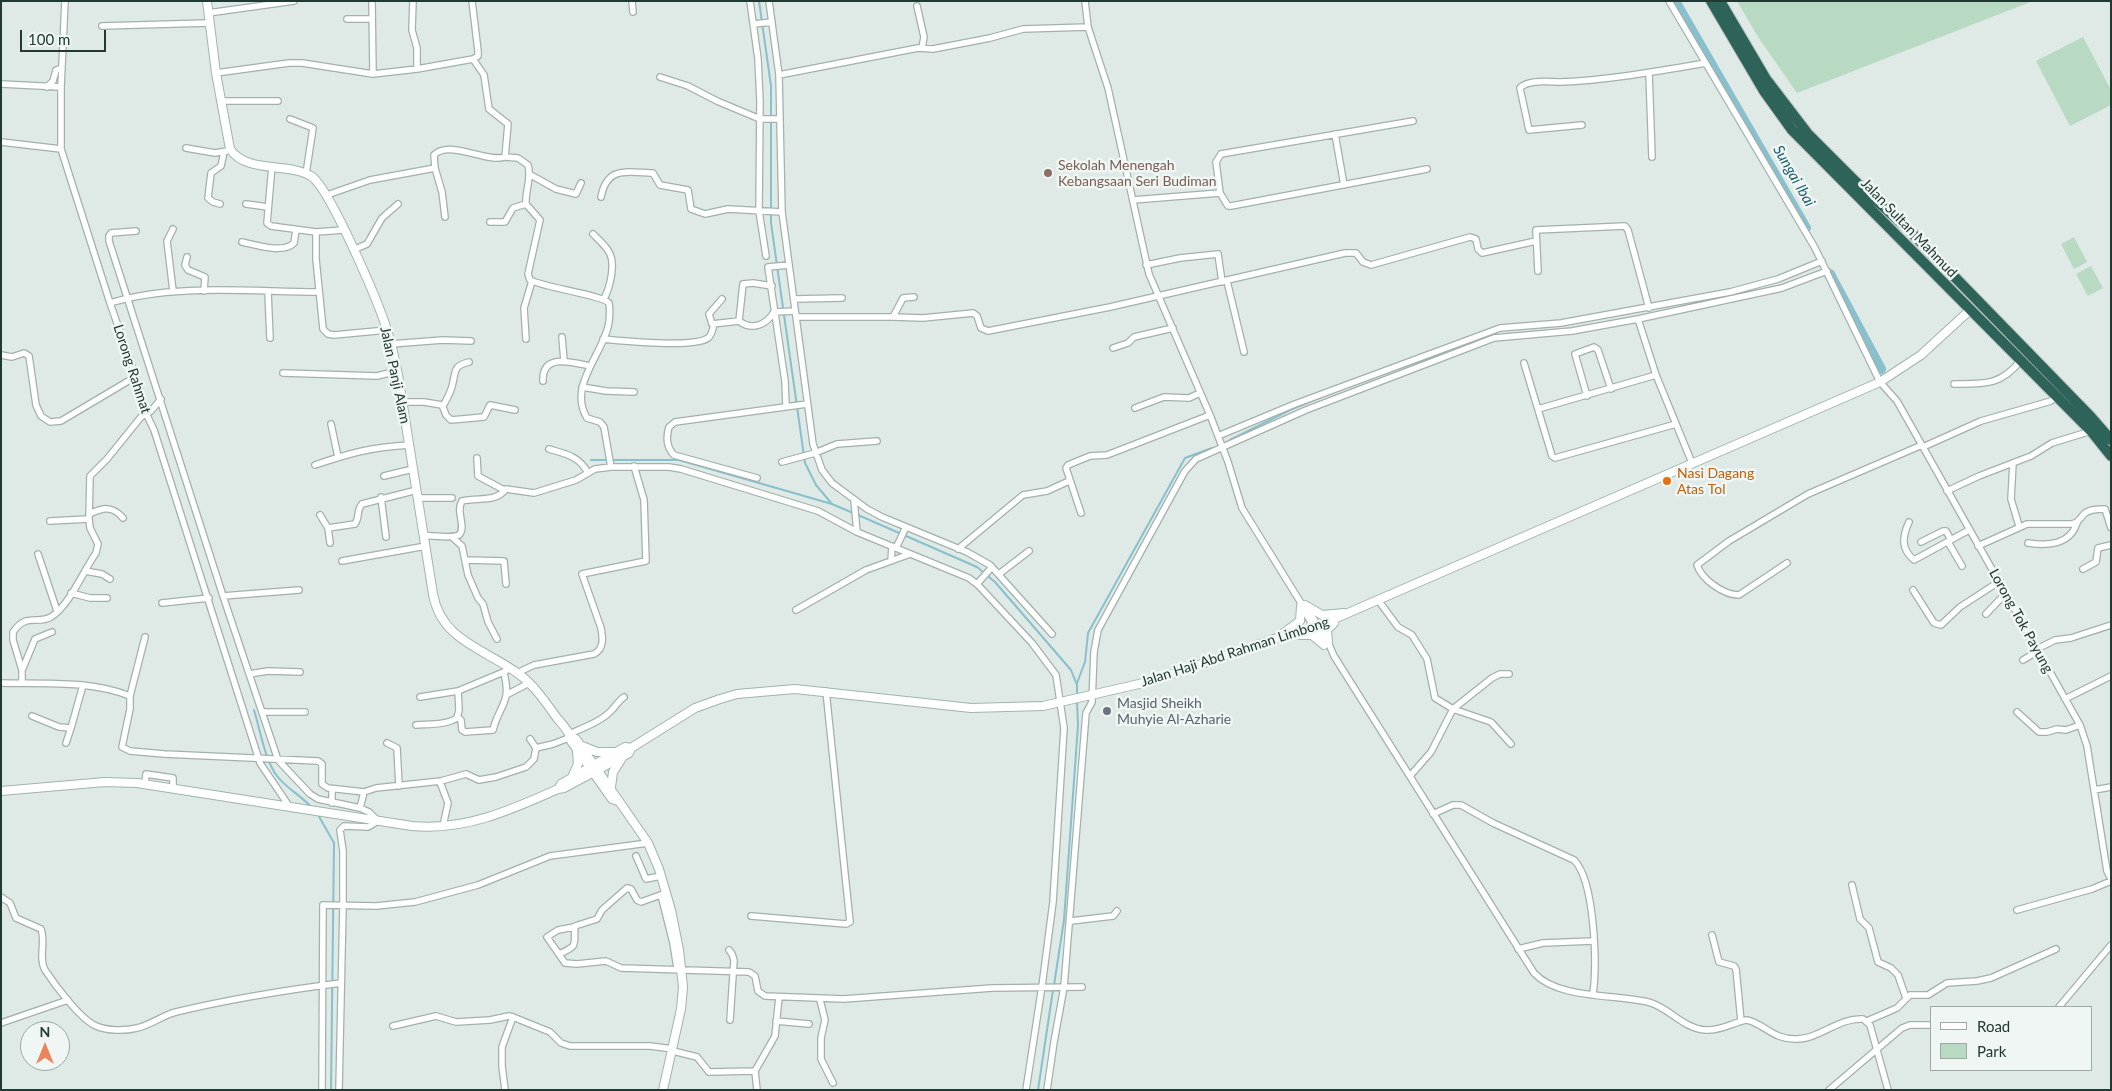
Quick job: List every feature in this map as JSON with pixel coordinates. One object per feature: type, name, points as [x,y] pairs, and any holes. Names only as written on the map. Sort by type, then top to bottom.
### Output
[{"type":"highway","name":"Jalan Sultan Mahmud","points":[[1711,1],[1764,91],[1786,122],[2057,396],[2091,431],[2111,456]]},
{"type":"highway","name":"Jalan Sultan Mahmud","points":[[1720,1],[1766,79],[1800,124],[1860,186],[1907,228],[2091,417],[2111,440]]},
{"type":"highway","points":[[1898,237],[1907,228]]},
{"type":"street","name":"Lorong Rahmat","points":[[64,1],[61,149],[113,302],[146,414],[154,430],[260,759],[268,776],[281,791],[289,806]]},
{"type":"street","points":[[207,1],[208,24],[227,151],[221,166],[211,174],[208,198],[220,204]]},
{"type":"street","points":[[208,13],[294,1]]},
{"type":"street","points":[[372,1],[373,74]]},
{"type":"street","points":[[413,1],[412,30],[417,48],[417,69]]},
{"type":"street","points":[[216,73],[289,62],[373,74],[417,69],[473,59],[478,56],[478,51],[472,1]]},
{"type":"street","points":[[632,1],[633,12]]},
{"type":"street","points":[[750,1],[755,24],[762,119],[762,212],[766,256]]},
{"type":"street","points":[[769,1],[770,22],[778,75],[780,212],[787,265],[794,299],[804,404],[812,454],[828,480],[854,502],[905,529],[977,557],[999,574],[1052,634]]},
{"type":"street","points":[[1085,1],[1088,27],[1109,93],[1146,265],[1223,447],[1242,508],[1534,974],[1545,984],[1568,992],[1620,996],[1655,1004],[1688,1025],[1701,1030],[1721,1029],[1742,1021],[1752,1022],[1773,1035],[1796,1039],[1850,1021],[1858,1019],[1867,1021],[1897,1008],[1906,998],[1914,994],[1930,995],[1947,983],[1991,978],[2056,949]]},
{"type":"street","name":"Lorong Tok Payung","points":[[1669,1],[1822,262],[1880,382],[1896,401],[1978,546],[2000,581],[2080,725],[2087,746],[2107,871],[2111,880]]},
{"type":"street","points":[[917,6],[924,37],[922,48]]},
{"type":"street","points":[[347,18],[372,18]]},
{"type":"street","points":[[755,24],[770,22]]},
{"type":"street","points":[[102,26],[208,24]]},
{"type":"street","points":[[778,75],[922,48],[934,49],[1023,29],[1088,27]]},
{"type":"street","points":[[473,59],[484,76],[487,101],[490,109],[508,124],[505,157]]},
{"type":"street","points":[[1582,125],[1528,130],[1520,88],[1524,84],[1538,82],[1589,80],[1649,73],[1706,63]]},
{"type":"street","points":[[47,87],[52,81],[56,70],[62,68]]},
{"type":"street","points":[[1649,73],[1652,157]]},
{"type":"street","points":[[660,77],[688,86],[717,101],[762,119],[778,119]]},
{"type":"street","points":[[1,84],[61,88]]},
{"type":"street","points":[[221,101],[278,102]]},
{"type":"street","points":[[290,119],[314,128],[306,174]]},
{"type":"street","points":[[1413,121],[1221,154],[1216,162],[1220,193],[1228,206],[1231,206],[1427,169]]},
{"type":"street","points":[[1335,134],[1344,185]]},
{"type":"street","points":[[1,142],[61,149]]},
{"type":"street","points":[[186,148],[200,152],[227,151]]},
{"type":"street","name":"Jalan Panji Alam","points":[[227,151],[241,160],[306,174],[317,180],[327,195],[378,304],[391,344],[410,445],[434,602],[442,620],[459,637],[506,670],[517,672],[529,683],[570,735],[576,739],[579,747],[607,786],[612,799],[618,801],[648,843],[661,876],[664,894],[676,932],[679,968],[681,1010],[663,1090]]},
{"type":"street","points":[[445,217],[442,192],[435,168],[434,154],[438,151],[468,151],[496,159],[505,157],[518,158],[526,163],[529,174],[526,204],[540,220],[528,274],[532,281],[604,299],[609,303],[609,320],[603,339],[582,387],[581,396],[585,415],[589,420],[600,422],[604,427],[611,462]]},
{"type":"street","points":[[272,166],[267,225],[316,232],[343,230]]},
{"type":"street","points":[[327,195],[370,180],[435,168]]},
{"type":"street","points":[[602,196],[605,185],[615,174],[623,172],[651,173],[660,186],[688,190],[691,209],[698,212],[708,214],[728,209],[780,212]]},
{"type":"street","points":[[529,174],[560,190],[575,194],[581,183]]},
{"type":"street","points":[[1133,200],[1220,193]]},
{"type":"street","points":[[246,204],[268,207]]},
{"type":"street","points":[[353,250],[367,244],[382,218],[398,204]]},
{"type":"street","points":[[490,222],[505,222],[513,208],[526,204]]},
{"type":"street","points":[[1538,271],[1535,232],[1539,229],[1627,227],[1650,308]]},
{"type":"street","points":[[173,229],[167,244],[173,291]]},
{"type":"street","points":[[242,242],[271,248],[287,247],[294,243],[296,230]]},
{"type":"street","points":[[136,231],[112,233],[108,238],[277,760],[310,794],[322,801],[360,808],[378,821],[368,826],[344,826],[341,828],[343,906],[339,1090]]},
{"type":"street","points":[[316,232],[321,325],[325,332],[334,335],[387,330]]},
{"type":"street","points":[[593,234],[611,256],[611,276],[604,299]]},
{"type":"street","points":[[776,312],[923,318],[973,313],[977,316],[981,328],[988,331],[1225,282],[1345,253],[1356,253],[1363,262],[1371,265],[1470,237],[1476,239],[1478,249],[1482,253],[1536,241]]},
{"type":"street","points":[[1146,265],[1180,258],[1218,254],[1244,352]]},
{"type":"street","points":[[187,257],[185,265],[188,270],[205,276],[204,291]]},
{"type":"street","points":[[1218,436],[1295,404],[1500,328],[1561,323],[1650,308],[1753,287],[1778,280],[1822,262]]},
{"type":"street","points":[[787,265],[768,267],[776,312],[788,406]]},
{"type":"street","points":[[1047,1089],[1063,987],[1086,713],[1092,704],[1089,697],[1098,630],[1185,472],[1196,459],[1306,410],[1494,338],[1572,330],[1638,320],[1782,288],[1826,270]]},
{"type":"street","points":[[526,339],[524,308],[532,281]]},
{"type":"street","points":[[739,321],[743,284],[772,286]]},
{"type":"street","points":[[113,302],[126,298],[173,291],[319,292]]},
{"type":"street","points":[[268,292],[270,338]]},
{"type":"street","points":[[893,316],[903,298],[914,297]]},
{"type":"street","points":[[794,299],[842,298]]},
{"type":"street","points":[[722,299],[709,314],[710,322],[714,324],[739,321],[744,324],[762,325],[776,312]]},
{"type":"street","name":"Jalan Haji Abd Rahman Limbong","points":[[1,791],[104,782],[145,785],[306,808],[378,821],[422,827],[443,826],[476,822],[495,816],[558,789],[561,784],[573,780],[620,754],[629,752],[631,748],[696,708],[720,698],[753,692],[795,689],[971,708],[1010,708],[1066,702],[1089,697],[1152,681],[1344,614],[1880,382],[1921,355],[1970,310]]},
{"type":"street","points":[[1638,320],[1656,374],[1692,463]]},
{"type":"street","points":[[603,339],[674,343],[701,341],[711,335],[714,324]]},
{"type":"street","points":[[1113,348],[1128,344],[1134,337],[1173,328]]},
{"type":"street","points":[[562,337],[564,361]]},
{"type":"street","points":[[391,344],[443,340],[472,341]]},
{"type":"street","points":[[1587,396],[1575,357],[1577,352],[1594,347],[1598,350],[1611,389]]},
{"type":"street","points":[[1,355],[12,357],[24,352],[29,356],[36,405],[42,416],[50,422],[61,421],[136,376]]},
{"type":"street","points":[[1954,384],[1987,384],[2008,375],[2021,360]]},
{"type":"street","points":[[542,381],[545,366],[564,361],[590,366]]},
{"type":"street","points":[[469,362],[460,365],[454,371],[453,383],[443,406],[446,415],[452,420],[484,417],[490,404],[515,410]]},
{"type":"street","points":[[1524,363],[1552,456],[1556,458],[1676,424]]},
{"type":"street","points":[[283,373],[377,376],[397,371]]},
{"type":"street","points":[[1538,409],[1611,389],[1656,374]]},
{"type":"street","points":[[582,387],[606,391],[634,392]]},
{"type":"street","points":[[1135,408],[1164,397],[1189,398],[1200,392]]},
{"type":"street","points":[[1787,563],[1739,595],[1726,593],[1713,584],[1699,571],[1697,565],[1729,540],[1808,494],[1982,421],[2051,401],[2057,396]]},
{"type":"street","points":[[22,670],[13,640],[13,632],[26,620],[43,620],[52,616],[71,593],[96,553],[98,546],[90,528],[89,517],[90,476],[160,400]]},
{"type":"street","points":[[402,402],[424,402],[443,406]]},
{"type":"street","points":[[757,478],[737,479],[698,468],[671,453],[668,449],[667,436],[671,424],[804,404]]},
{"type":"street","points":[[1081,513],[1069,481],[1066,468],[1068,465],[1090,456],[1107,455],[1210,415]]},
{"type":"street","points":[[331,424],[338,457]]},
{"type":"street","points":[[1947,491],[1979,476],[2031,456],[2052,443],[2091,431]]},
{"type":"street","points":[[782,462],[812,454],[837,444],[877,441]]},
{"type":"street","points":[[315,465],[352,452],[379,447],[410,445]]},
{"type":"street","points":[[549,449],[578,459],[583,463],[588,472]]},
{"type":"street","points":[[477,458],[478,476],[504,490]]},
{"type":"street","points":[[424,536],[440,535],[452,537],[459,535],[462,532],[459,509],[462,501],[495,497],[502,494],[507,488],[534,493],[576,480],[588,472],[611,462],[634,466],[698,468],[737,479],[818,511],[894,547],[979,582],[1053,670],[1066,702],[1056,865],[1043,986],[1026,1090]]},
{"type":"street","points":[[2013,463],[2011,500],[2019,526]]},
{"type":"street","points":[[517,672],[534,665],[594,654],[601,647],[603,635],[582,574],[646,561],[644,500],[634,466]]},
{"type":"street","points":[[384,476],[413,469]]},
{"type":"street","points":[[958,549],[1023,495],[1047,491],[1069,481]]},
{"type":"street","points":[[328,528],[355,524],[360,506],[366,502],[417,490]]},
{"type":"street","points":[[381,498],[386,537]]},
{"type":"street","points":[[418,498],[452,498]]},
{"type":"street","points":[[854,502],[857,530]]},
{"type":"street","points":[[50,521],[89,517],[109,508],[116,510],[122,518]]},
{"type":"street","points":[[2028,543],[2043,545],[2059,542],[2072,533],[2085,512],[2108,509],[2111,528]]},
{"type":"street","points":[[320,515],[328,528],[330,543]]},
{"type":"street","points":[[1909,522],[1903,542],[1904,548],[1912,559],[1922,557],[1969,530]]},
{"type":"street","points":[[1978,546],[2019,526],[2040,522],[2072,524],[2078,522]]},
{"type":"street","points":[[891,561],[894,547],[905,529]]},
{"type":"street","points":[[1921,542],[1942,531],[1946,531],[1962,566]]},
{"type":"street","points":[[452,537],[462,546],[474,590],[483,604],[488,622],[497,639]]},
{"type":"street","points":[[2083,569],[2096,562],[2098,548],[2111,544]]},
{"type":"street","points":[[342,561],[426,546]]},
{"type":"street","points":[[999,574],[1029,551]]},
{"type":"street","points":[[38,554],[57,611]]},
{"type":"street","points":[[796,610],[860,572],[911,554]]},
{"type":"street","points":[[465,560],[504,561],[506,584]]},
{"type":"street","points":[[979,582],[991,568]]},
{"type":"street","points":[[84,571],[105,575],[110,579]]},
{"type":"street","points":[[1913,590],[1934,623],[1941,625],[1960,608],[2000,581]]},
{"type":"street","points":[[223,596],[299,590]]},
{"type":"street","points":[[71,593],[90,598],[107,598]]},
{"type":"street","points":[[1986,614],[2006,593]]},
{"type":"street","points":[[162,603],[209,598]]},
{"type":"street","points":[[1378,600],[1398,628],[1408,631],[1427,659],[1435,698],[1453,710],[1491,722],[1511,744]]},
{"type":"street","points":[[1303,605],[1322,615],[1344,614]]},
{"type":"street","points":[[1282,636],[1300,622],[1303,605]]},
{"type":"street","points":[[1327,645],[1326,630],[1344,614]]},
{"type":"street","points":[[2023,660],[2055,640],[2071,638],[2111,625]]},
{"type":"street","points":[[22,683],[22,670],[28,650],[34,639],[52,632]]},
{"type":"street","points":[[1282,636],[1308,634],[1327,645]]},
{"type":"street","points":[[145,637],[130,696],[130,709],[122,747],[130,751],[320,761],[322,764],[323,786],[332,789],[364,792],[376,788],[440,782],[466,774],[477,780],[502,775],[529,764],[534,759],[536,748],[530,739]]},
{"type":"street","points":[[420,697],[458,691],[506,670],[508,694],[500,714],[495,719],[492,730],[465,732],[461,728],[461,720],[457,717]]},
{"type":"street","points":[[249,674],[300,672]]},
{"type":"street","points":[[1410,776],[1431,752],[1453,710],[1492,678],[1500,674],[1509,674]]},
{"type":"street","points":[[2065,699],[2111,676]]},
{"type":"street","points":[[1,683],[83,685],[109,689],[130,696]]},
{"type":"street","points":[[508,694],[529,683]]},
{"type":"street","points":[[66,743],[72,728],[83,685]]},
{"type":"street","points":[[416,725],[452,721],[457,717],[459,710],[458,691]]},
{"type":"street","points":[[751,916],[846,924],[850,922],[826,691]]},
{"type":"street","points":[[536,748],[553,744],[594,723],[611,711],[617,702],[624,697]]},
{"type":"street","points":[[262,712],[305,712]]},
{"type":"street","points":[[2017,712],[2039,732],[2057,729],[2066,730],[2080,725]]},
{"type":"street","points":[[32,716],[60,727],[72,728]]},
{"type":"street","points":[[387,743],[397,748],[399,786]]},
{"type":"street","points":[[579,747],[594,752],[620,754],[607,786],[573,780],[578,764],[579,747]]},
{"type":"street","points":[[440,782],[448,804],[443,826]]},
{"type":"street","points":[[2094,790],[2111,787]]},
{"type":"street","points":[[332,789],[332,803]]},
{"type":"street","points":[[360,808],[364,792]]},
{"type":"street","points":[[1433,814],[1453,805],[1461,805],[1493,823],[1574,860],[1580,867],[1589,896],[1595,970],[1593,994]]},
{"type":"street","points":[[322,1090],[321,986],[323,906],[376,906],[416,902],[478,885],[550,856],[648,843]]},
{"type":"street","points":[[636,856],[646,879],[661,876]]},
{"type":"street","points":[[2017,910],[2092,888],[2111,880]]},
{"type":"street","points":[[1852,885],[1860,919],[1869,928],[1878,962],[1892,968],[1898,975],[1906,998]]},
{"type":"street","points":[[664,894],[641,902],[637,900],[631,888],[627,888],[602,910],[596,919],[574,927],[558,930],[547,937],[563,962],[568,964],[606,961],[620,968],[679,968],[752,972],[760,993],[765,996],[820,1000],[1043,986],[1082,987]]},
{"type":"street","points":[[1,897],[10,903],[18,920],[35,925],[41,929],[43,966],[68,1000],[80,1014],[94,1025],[108,1029],[129,1029],[156,1022],[176,1012],[341,983]]},
{"type":"street","points":[[1070,921],[1113,916],[1117,911]]},
{"type":"street","points":[[559,954],[570,949],[574,944],[576,938],[574,927]]},
{"type":"street","points":[[1712,935],[1719,962],[1734,966],[1736,969],[1742,1021]]},
{"type":"street","points":[[1518,949],[1543,943],[1593,941]]},
{"type":"street","points":[[2060,1006],[2111,945]]},
{"type":"street","points":[[729,950],[733,956],[730,1020]]},
{"type":"street","points":[[757,1090],[755,1071],[774,1039],[779,997]]},
{"type":"street","points":[[1,1023],[68,1000]]},
{"type":"street","points":[[820,1000],[825,1020],[821,1038],[821,1059],[834,1083]]},
{"type":"street","points":[[393,1026],[436,1016],[456,1022],[490,1020],[509,1016],[550,1032],[561,1043],[570,1046],[650,1046],[697,1057],[709,1072],[755,1071]]},
{"type":"street","points":[[505,1090],[502,1047],[513,1017]]},
{"type":"street","points":[[776,1021],[808,1024]]},
{"type":"street","points":[[1867,1021],[1888,1090]]},
{"type":"street","points":[[1829,1090],[1904,1026],[1930,1025]]},
{"type":"green space","points":[[1737,1],[2033,1],[1797,93],[1758,37]]},
{"type":"green space","points":[[2083,37],[2111,90],[2111,105],[2070,126],[2036,61]]},
{"type":"green space","points":[[2074,237],[2087,262],[2074,269],[2061,244]]},
{"type":"green space","points":[[2091,266],[2103,288],[2088,296],[2076,274]]},
{"type":"waterway","points":[[759,1],[771,86],[771,223],[805,463],[816,485],[832,504],[853,513]]},
{"type":"waterway","name":"Sungai Ibai","points":[[1675,1],[1806,228]]},
{"type":"waterway","name":"Sungai Ibai","points":[[1830,274],[1881,369]]},
{"type":"waterway","points":[[1405,366],[1434,356]]},
{"type":"waterway","points":[[1230,440],[1290,410],[1319,398]]},
{"type":"waterway","points":[[1077,683],[1085,662],[1088,633],[1185,458],[1212,448]]},
{"type":"waterway","points":[[591,460],[679,460],[832,504]]},
{"type":"waterway","points":[[858,515],[977,567],[995,582],[1071,670],[1077,685],[1077,697]]},
{"type":"waterway","points":[[1054,985],[1064,920],[1078,725],[1077,701]]},
{"type":"waterway","points":[[254,710],[266,754],[273,770],[281,781],[312,808]]},
{"type":"waterway","points":[[317,813],[334,843],[331,1090]]},
{"type":"waterway","points":[[1038,1090],[1053,990]]},
{"type":"place","name":"Sekolah Menengah Kebangsaan Seri Budiman","points":[[1048,173]]},
{"type":"place","name":"Nasi Dagang Atas Tol","points":[[1667,481]]},
{"type":"place","name":"Masjid Sheikh Muhyie Al-Azharie","points":[[1107,711]]}]
